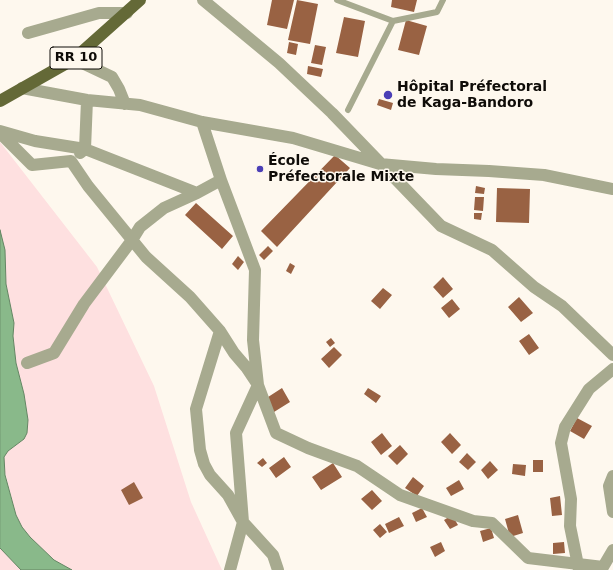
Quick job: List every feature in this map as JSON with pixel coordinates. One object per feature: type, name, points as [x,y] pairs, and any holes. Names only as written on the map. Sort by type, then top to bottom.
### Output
[{"type":"main road","name":"RR 10","points":[[0,101],[74,59],[140,0]]},
{"type":"street","points":[[203,0],[279,63],[332,113],[441,226],[492,250],[534,287],[562,306],[613,355]]},
{"type":"street","points":[[28,33],[99,13],[127,13]]},
{"type":"street","points":[[74,59],[112,77],[125,104]]},
{"type":"street","points":[[22,88],[87,100],[140,105],[202,122],[293,138],[380,164],[436,169],[544,175],[613,188]]},
{"type":"street","points":[[0,132],[32,165],[71,161],[85,149],[87,100]]},
{"type":"street","points":[[202,122],[221,180],[256,270],[253,340],[258,385],[236,433],[243,522],[230,570]]},
{"type":"street","points":[[0,132],[35,141],[85,149],[197,193]]},
{"type":"street","points":[[71,161],[88,186],[146,257],[190,297],[220,331],[234,353],[258,385],[276,433],[308,448],[357,466],[400,495],[473,521],[492,523],[528,558],[579,567],[603,567],[613,550]]},
{"type":"street","points":[[28,363],[54,353],[84,304],[140,227],[164,208],[221,180]]},
{"type":"street","points":[[220,331],[196,409],[200,450],[204,464],[210,475],[228,495],[243,522],[273,555],[278,570]]},
{"type":"street","points":[[579,567],[570,526],[571,500],[561,443],[565,427],[589,389],[613,369]]},
{"type":"street","points":[[613,476],[609,486],[613,512]]},
{"type":"lane","points":[[338,0],[393,21],[437,12],[443,0]]},
{"type":"lane","points":[[348,110],[393,21]]},
{"type":"shaded area","points":[[0,142],[97,267],[154,386],[191,502],[222,570],[72,570],[54,560],[21,527],[16,515],[4,468],[4,457],[8,451],[24,439],[27,433],[28,420],[24,394],[16,363],[13,336],[14,323],[6,284],[5,250],[0,230]]},
{"type":"shaded area","points":[[0,230],[5,250],[6,284],[14,323],[13,336],[16,363],[24,394],[28,420],[27,433],[24,439],[8,451],[4,457],[5,475],[16,515],[22,527],[30,537],[54,560],[72,570],[21,570],[0,548]]},
{"type":"shaded area","points":[[0,548],[21,570],[0,570]]},
{"type":"building","points":[[272,0],[294,0],[287,29],[267,25]]},
{"type":"building","points":[[297,0],[318,4],[310,44],[288,40]]},
{"type":"building","points":[[392,0],[417,0],[414,12],[391,7]]},
{"type":"building","points":[[344,17],[365,21],[358,57],[336,53]]},
{"type":"building","points":[[406,20],[427,26],[419,55],[398,50]]},
{"type":"building","points":[[289,42],[298,44],[296,55],[287,53]]},
{"type":"building","points":[[315,45],[326,47],[322,65],[311,63]]},
{"type":"building","points":[[308,66],[323,69],[321,77],[307,74]]},
{"type":"building","points":[[379,99],[393,103],[391,110],[377,105]]},
{"type":"building","points":[[335,155],[350,168],[277,247],[261,231]]},
{"type":"building","points":[[476,186],[485,188],[484,194],[475,193]]},
{"type":"building","points":[[497,188],[530,189],[529,223],[496,222]]},
{"type":"building","points":[[475,197],[484,197],[483,211],[474,210]]},
{"type":"building","points":[[196,203],[233,236],[222,249],[185,215]]},
{"type":"building","points":[[474,213],[482,213],[481,220],[474,219]]},
{"type":"building","points":[[268,246],[273,251],[264,260],[259,255]]},
{"type":"building","points":[[238,256],[244,262],[238,270],[232,264]]},
{"type":"building","points":[[290,263],[295,266],[291,274],[286,271]]},
{"type":"building","points":[[443,277],[453,289],[443,298],[433,287]]},
{"type":"building","points":[[383,288],[392,295],[380,309],[371,301]]},
{"type":"building","points":[[519,297],[533,313],[521,322],[508,307]]},
{"type":"building","points":[[452,299],[460,309],[449,318],[441,308]]},
{"type":"building","points":[[529,334],[539,348],[529,355],[519,341]]},
{"type":"building","points":[[331,338],[335,343],[330,347],[326,342]]},
{"type":"building","points":[[334,347],[342,355],[329,368],[321,359]]},
{"type":"building","points":[[282,388],[290,402],[274,412],[265,399]]},
{"type":"building","points":[[368,388],[381,396],[376,403],[364,394]]},
{"type":"building","points":[[577,418],[592,426],[584,439],[570,431]]},
{"type":"building","points":[[382,433],[392,446],[381,455],[371,442]]},
{"type":"building","points":[[450,433],[461,445],[452,454],[441,442]]},
{"type":"building","points":[[400,445],[408,454],[397,465],[388,456]]},
{"type":"building","points":[[467,453],[476,462],[468,470],[459,462]]},
{"type":"building","points":[[284,457],[291,467],[276,478],[269,468]]},
{"type":"building","points":[[263,458],[267,463],[262,467],[257,463]]},
{"type":"building","points":[[533,460],[543,460],[543,472],[533,472]]},
{"type":"building","points":[[490,461],[498,470],[488,479],[481,470]]},
{"type":"building","points":[[333,463],[342,477],[321,490],[312,477]]},
{"type":"building","points":[[513,464],[526,465],[525,476],[512,474]]},
{"type":"building","points":[[413,477],[424,486],[417,496],[405,488]]},
{"type":"building","points":[[459,480],[464,489],[451,496],[446,488]]},
{"type":"building","points":[[134,482],[143,498],[129,505],[121,490]]},
{"type":"building","points":[[372,490],[382,501],[372,510],[361,499]]},
{"type":"building","points":[[560,496],[562,515],[552,516],[550,498]]},
{"type":"building","points":[[422,508],[427,517],[416,522],[412,513]]},
{"type":"building","points":[[452,515],[458,525],[450,529],[444,520]]},
{"type":"building","points":[[518,515],[523,533],[510,537],[505,519]]},
{"type":"building","points":[[399,517],[404,526],[389,533],[385,524]]},
{"type":"building","points":[[380,524],[387,532],[380,538],[373,530]]},
{"type":"building","points":[[491,528],[494,538],[483,542],[480,531]]},
{"type":"building","points":[[441,542],[445,551],[435,557],[430,547]]},
{"type":"building","points":[[564,542],[565,553],[553,554],[553,543]]},
{"type":"place","name":"Hôpital Préfectoral de Kaga-Bandoro","points":[[388,95]]},
{"type":"place","name":"École Préfectorale Mixte","points":[[260,169]]}]
